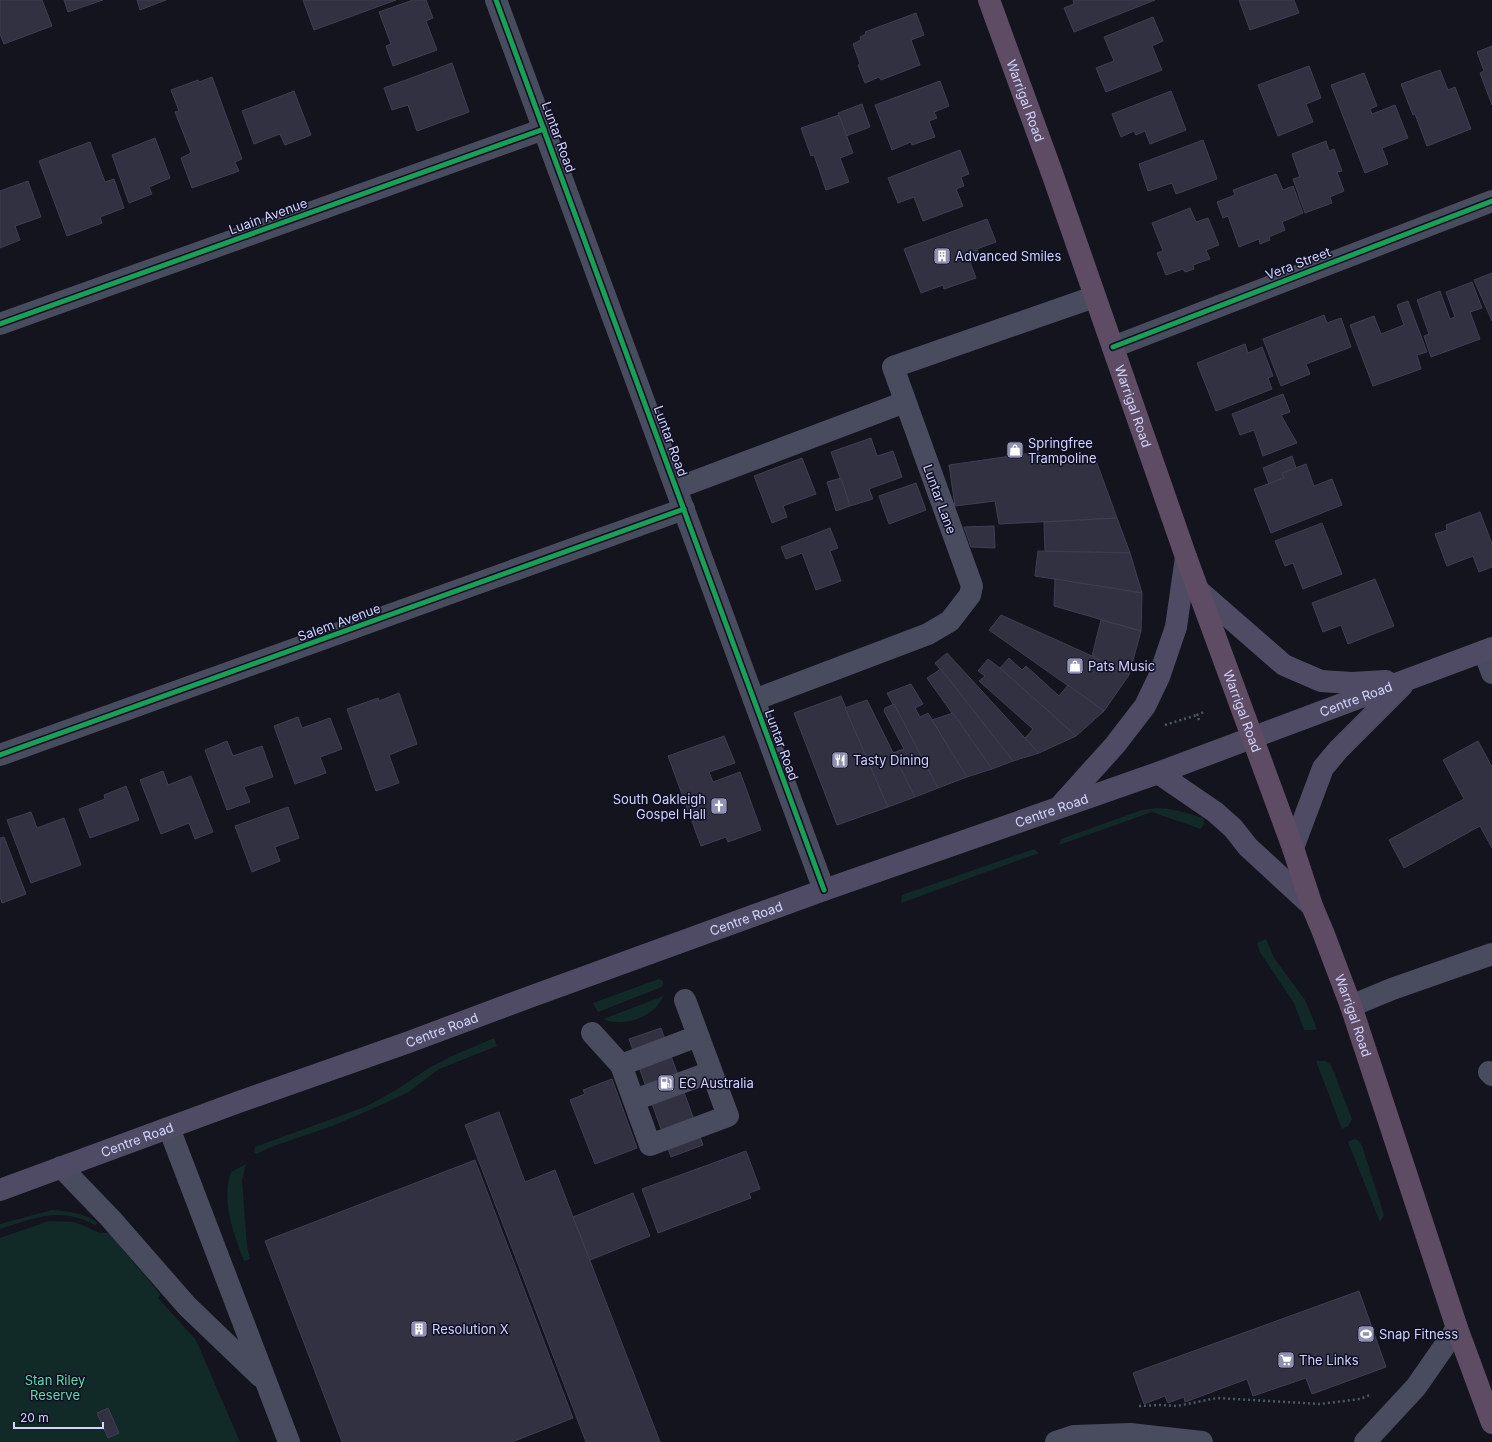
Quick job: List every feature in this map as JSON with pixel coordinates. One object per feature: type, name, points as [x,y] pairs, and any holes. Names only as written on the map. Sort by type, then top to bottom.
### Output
[{"type":"highway","name":"Warrigal Road","points":[[989,0],[1052,173],[1186,557],[1293,848],[1312,906],[1351,1006],[1457,1328],[1492,1423]]},
{"type":"main road","points":[[1060,807],[1119,740],[1148,700],[1159,677],[1176,627],[1186,557]]},
{"type":"main road","points":[[1198,590],[1284,665],[1321,681],[1352,683],[1407,680]]},
{"type":"main road","name":"Centre Road","points":[[0,1190],[824,890],[1158,773],[1488,650]]},
{"type":"main road","points":[[1293,848],[1323,768],[1338,750],[1407,680]]},
{"type":"main road","points":[[1158,773],[1215,812],[1233,828],[1248,848],[1312,906]]},
{"type":"street","name":"Luntar Road","points":[[496,0],[824,890]]},
{"type":"street","name":"Luain Avenue","points":[[0,324],[544,129]]},
{"type":"street","name":"Vera Street","points":[[1113,347],[1492,201]]},
{"type":"street","name":"Luntar Lane","points":[[754,700],[928,634],[950,621],[970,595],[972,586],[893,367],[1094,297]]},
{"type":"street","points":[[676,488],[905,402]]},
{"type":"street","name":"Salem Avenue","points":[[0,755],[684,509]]},
{"type":"street","points":[[1488,650],[1492,673]]},
{"type":"street","points":[[1351,1006],[1392,989],[1492,954]]},
{"type":"street","points":[[592,1033],[621,1065],[650,1145],[728,1116],[685,1000]]},
{"type":"street","points":[[621,1065],[698,1036]]},
{"type":"street","points":[[634,1100],[711,1072]]},
{"type":"street","points":[[169,1128],[289,1442]]},
{"type":"street","points":[[61,1167],[110,1219],[187,1306],[265,1381]]},
{"type":"street","points":[[1365,1442],[1416,1386],[1457,1328]]},
{"type":"street","points":[[1056,1442],[1074,1436],[1130,1434],[1202,1442]]},
{"type":"path","points":[[1163,725],[1204,712]]},
{"type":"path","points":[[1197,714],[1199,720]]},
{"type":"path","points":[[1134,1407],[1160,1405],[1177,1406],[1216,1398],[1320,1404],[1360,1399],[1375,1393]]},
{"type":"green space","points":[[1158,808],[1175,810],[1197,816],[1203,818],[1204,823],[1201,829],[1152,812],[1059,845],[1061,839],[1142,810]]},
{"type":"green space","points":[[1034,849],[1039,853],[901,903],[902,895]]},
{"type":"green space","points":[[1266,939],[1274,958],[1305,1000],[1317,1029],[1304,1030],[1294,1003],[1260,952],[1257,943]]},
{"type":"green space","points":[[659,979],[663,981],[662,987],[598,1012],[593,1003]]},
{"type":"green space","points":[[664,996],[654,1009],[643,1017],[623,1022],[603,1019]]},
{"type":"green space","points":[[494,1038],[497,1046],[439,1069],[407,1093],[332,1126],[268,1148],[257,1154],[254,1152],[255,1147],[367,1106],[396,1090],[429,1068]]},
{"type":"green space","points":[[1316,1061],[1326,1061],[1331,1065],[1352,1119],[1348,1126],[1342,1129]]},
{"type":"green space","points":[[1355,1139],[1359,1141],[1362,1146],[1384,1215],[1380,1222],[1348,1142]]},
{"type":"green space","points":[[246,1164],[242,1180],[247,1247],[250,1259],[244,1261],[230,1218],[227,1195],[231,1172]]},
{"type":"green space","points":[[52,1210],[76,1213],[98,1223],[95,1225],[82,1219],[59,1215],[36,1218],[0,1229],[0,1224]]},
{"type":"green space","name":"Stan Riley Reserve","points":[[49,1221],[74,1222],[100,1233],[109,1233],[160,1294],[158,1298],[196,1340],[240,1442],[0,1442],[0,1238]]},
{"type":"building","points":[[0,0],[42,0],[52,26],[4,44],[0,34]]},
{"type":"building","points":[[64,0],[103,0],[68,12]]},
{"type":"building","points":[[137,0],[166,0],[140,10]]},
{"type":"building","points":[[303,0],[396,0],[314,30]]},
{"type":"building","points":[[413,0],[426,0],[433,18],[426,21],[437,50],[393,66],[386,46],[391,44],[379,12]]},
{"type":"building","points":[[1073,0],[1155,0],[1074,32],[1064,8],[1074,4]]},
{"type":"building","points":[[1239,0],[1294,0],[1299,13],[1250,30]]},
{"type":"building","points":[[916,13],[924,35],[911,40],[920,65],[881,80],[879,77],[865,83],[858,65],[860,64],[853,44],[861,40],[860,37],[866,34],[865,32]]},
{"type":"building","points":[[1153,17],[1163,41],[1152,46],[1162,70],[1106,92],[1096,68],[1114,61],[1104,37]]},
{"type":"building","points":[[1492,46],[1492,105],[1480,73],[1484,71],[1477,52]]},
{"type":"building","points":[[452,63],[469,112],[417,131],[408,105],[392,110],[384,88]]},
{"type":"building","points":[[1309,66],[1321,98],[1306,104],[1313,122],[1278,136],[1258,85]]},
{"type":"building","points":[[1440,70],[1448,90],[1455,87],[1471,129],[1427,146],[1415,114],[1413,115],[1401,84]]},
{"type":"building","points":[[1364,73],[1377,106],[1370,109],[1372,114],[1395,105],[1408,138],[1382,148],[1388,164],[1365,173],[1331,85]]},
{"type":"building","points":[[212,77],[242,159],[235,162],[239,171],[192,188],[181,158],[191,153],[175,112],[179,111],[171,90],[198,80],[199,82]]},
{"type":"building","points":[[940,81],[949,106],[934,112],[937,118],[929,121],[935,137],[912,145],[911,142],[892,150],[875,105]]},
{"type":"building","points":[[294,91],[311,135],[285,145],[280,134],[254,144],[242,111]]},
{"type":"building","points":[[1171,91],[1186,130],[1150,144],[1145,131],[1136,135],[1134,131],[1121,137],[1112,114]]},
{"type":"building","points":[[862,104],[870,127],[846,136],[838,113]]},
{"type":"building","points":[[839,115],[853,153],[840,158],[849,182],[826,190],[814,155],[811,156],[801,128]]},
{"type":"building","points":[[155,138],[170,178],[149,187],[152,194],[129,203],[112,155]]},
{"type":"building","points":[[1203,140],[1217,179],[1176,194],[1172,183],[1148,191],[1139,164]]},
{"type":"building","points":[[1326,141],[1329,151],[1334,149],[1342,171],[1337,172],[1344,191],[1330,197],[1332,203],[1305,213],[1293,179],[1300,177],[1292,154]]},
{"type":"building","points":[[90,142],[105,182],[114,179],[124,208],[100,217],[102,223],[67,236],[39,161]]},
{"type":"building","points":[[960,150],[969,174],[961,177],[964,186],[956,189],[963,206],[923,221],[914,197],[898,203],[888,178]]},
{"type":"building","points":[[1276,174],[1283,190],[1293,186],[1303,213],[1282,222],[1285,230],[1269,237],[1270,240],[1260,244],[1259,239],[1239,247],[1228,216],[1223,218],[1217,202],[1235,195],[1233,190]]},
{"type":"building","points":[[28,181],[41,217],[15,226],[20,240],[0,248],[0,191]]},
{"type":"building","points":[[1190,208],[1196,222],[1208,218],[1219,245],[1206,250],[1210,259],[1193,265],[1194,269],[1185,272],[1183,269],[1166,275],[1157,253],[1163,251],[1152,223]]},
{"type":"building","name":"Advanced Smiles","points":[[987,219],[996,242],[977,249],[978,252],[975,260],[970,262],[976,278],[944,289],[943,285],[921,293],[904,249]]},
{"type":"building","points":[[1492,273],[1492,321],[1474,280]]},
{"type":"building","points":[[1472,282],[1482,308],[1470,312],[1480,339],[1431,357],[1424,336],[1429,334],[1417,300],[1440,291],[1450,319],[1455,317],[1446,292]]},
{"type":"building","points":[[1408,301],[1427,352],[1417,355],[1421,369],[1373,386],[1350,325],[1374,316],[1381,334],[1404,325],[1397,305]]},
{"type":"building","points":[[1324,315],[1327,323],[1341,318],[1351,347],[1306,364],[1310,374],[1281,386],[1263,339]]},
{"type":"building","points":[[1245,344],[1248,353],[1262,347],[1273,376],[1268,378],[1272,389],[1216,411],[1197,363]]},
{"type":"building","points":[[1283,394],[1290,412],[1281,415],[1297,443],[1263,456],[1254,430],[1240,435],[1232,414]]},
{"type":"building","points":[[871,438],[877,456],[893,451],[902,477],[869,489],[873,499],[850,506],[831,452]]},
{"type":"building","points":[[1039,452],[1041,466],[1094,455],[1117,518],[999,524],[995,501],[955,506],[949,465]]},
{"type":"building","points":[[1292,456],[1296,468],[1282,473],[1284,478],[1269,484],[1263,468]]},
{"type":"building","points":[[802,458],[816,494],[783,506],[787,517],[772,523],[754,476]]},
{"type":"building","points":[[1306,464],[1314,486],[1332,479],[1342,505],[1271,533],[1254,489],[1284,478],[1282,473]]},
{"type":"building","points":[[841,478],[850,506],[836,511],[827,482]]},
{"type":"building","points":[[916,483],[926,510],[889,524],[879,496]]},
{"type":"building","points":[[1480,512],[1492,544],[1492,567],[1479,572],[1473,556],[1447,566],[1435,534],[1447,530],[1446,525]]},
{"type":"building","points":[[1117,518],[1130,553],[1045,551],[1044,522]]},
{"type":"building","points":[[1322,523],[1342,574],[1303,589],[1293,563],[1285,566],[1275,541]]},
{"type":"building","points":[[994,526],[995,548],[971,547],[964,527]]},
{"type":"building","points":[[830,528],[838,548],[830,551],[841,581],[816,590],[802,553],[786,559],[781,547]]},
{"type":"building","points":[[1038,551],[1130,553],[1142,593],[1035,576]]},
{"type":"building","points":[[1055,579],[1142,593],[1141,631],[1054,606]]},
{"type":"building","points":[[1375,579],[1394,626],[1348,644],[1341,625],[1323,632],[1312,603]]},
{"type":"building","name":"Pats Music","points":[[1001,615],[1092,656],[1129,675],[1104,711],[989,630]]},
{"type":"building","points":[[1101,620],[1141,631],[1129,675],[1092,656]]},
{"type":"building","points":[[947,653],[1039,753],[1013,761],[935,663]]},
{"type":"building","points":[[1009,658],[1022,670],[1026,666],[1059,696],[1068,685],[1104,711],[1076,736],[1000,668]]},
{"type":"building","points":[[988,659],[1076,736],[1039,753],[1025,738],[1033,729],[979,681],[985,676],[978,671]]},
{"type":"building","points":[[941,669],[1013,761],[992,769],[927,678]]},
{"type":"building","points":[[911,684],[923,704],[915,708],[920,717],[928,713],[967,777],[938,788],[887,693]]},
{"type":"building","points":[[399,693],[417,744],[389,755],[399,783],[376,791],[347,709],[378,698],[379,701]]},
{"type":"building","name":"Tasty Dining","points":[[841,696],[888,807],[837,825],[794,713]]},
{"type":"building","points":[[867,700],[915,797],[888,807],[845,708]]},
{"type":"building","points":[[894,704],[938,788],[915,797],[893,753],[904,749],[884,711],[885,708]]},
{"type":"building","points":[[953,713],[992,769],[967,777],[932,720]]},
{"type":"building","points":[[298,717],[302,728],[330,718],[342,749],[320,757],[326,773],[295,784],[274,726]]},
{"type":"building","name":"South Oakleigh Gospel Hall","points":[[724,736],[735,763],[709,772],[713,782],[740,772],[761,830],[728,842],[726,837],[701,846],[668,756]]},
{"type":"building","points":[[227,741],[233,756],[262,746],[273,777],[244,787],[250,802],[227,810],[205,750]]},
{"type":"building","points":[[1478,741],[1492,767],[1492,848],[1480,826],[1404,868],[1389,840],[1464,799],[1443,760]]},
{"type":"building","points":[[163,771],[168,785],[191,776],[213,832],[195,839],[189,823],[161,834],[140,780]]},
{"type":"building","points":[[126,786],[139,820],[90,838],[79,809],[105,799],[104,795]]},
{"type":"building","points":[[288,807],[299,838],[275,847],[280,861],[252,872],[235,826]]},
{"type":"building","points":[[31,812],[37,828],[64,818],[81,865],[31,883],[7,820]]},
{"type":"building","points":[[4,837],[26,894],[2,903],[0,897],[0,838]]},
{"type":"building","points":[[661,1028],[703,1145],[671,1157],[629,1039]]},
{"type":"building","points":[[612,1079],[637,1148],[595,1164],[570,1100],[585,1094],[583,1090]]},
{"type":"building","points":[[499,1112],[525,1182],[555,1170],[660,1442],[586,1442],[465,1125]]},
{"type":"building","points":[[746,1151],[760,1189],[749,1193],[751,1198],[658,1233],[642,1189]]},
{"type":"building","name":"Resolution X","points":[[475,1160],[573,1418],[512,1442],[342,1442],[265,1241]]},
{"type":"building","points":[[633,1193],[650,1236],[590,1260],[573,1217]]},
{"type":"building","points":[[1359,1291],[1386,1367],[1312,1394],[1306,1378],[1253,1396],[1247,1379],[1185,1402],[1184,1397],[1168,1403],[1165,1396],[1144,1404],[1133,1373]]},
{"type":"building","points":[[108,1408],[119,1433],[108,1438],[97,1413]]},
{"type":"cycle path","points":[[496,0],[824,890]]},
{"type":"cycle path","points":[[0,324],[544,129]]},
{"type":"cycle path","points":[[1113,347],[1492,201]]},
{"type":"cycle path","points":[[0,755],[684,509]]},
{"type":"place","name":"Advanced Smiles","points":[[942,256]]},
{"type":"place","name":"Springfree Trampoline","points":[[1015,450]]},
{"type":"place","name":"Pats Music","points":[[1075,666]]},
{"type":"place","name":"Tasty Dining","points":[[840,760]]},
{"type":"place","name":"South Oakleigh Gospel Hall","points":[[719,806]]},
{"type":"place","name":"EG Australia","points":[[666,1083]]},
{"type":"place","name":"Resolution X","points":[[419,1329]]},
{"type":"place","name":"Snap Fitness","points":[[1366,1334]]},
{"type":"place","name":"The Links","points":[[1286,1360]]}]
